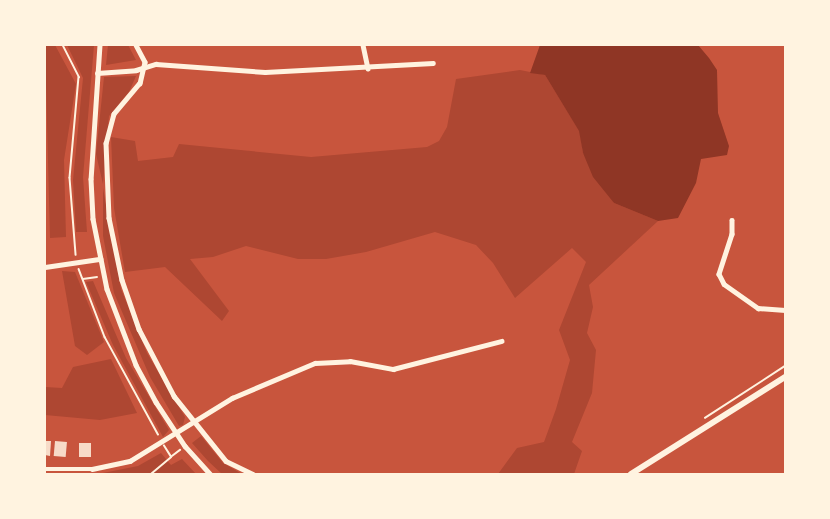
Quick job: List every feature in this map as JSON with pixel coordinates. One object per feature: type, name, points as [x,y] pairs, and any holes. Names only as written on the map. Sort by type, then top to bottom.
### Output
[{"type":"street","points":[[100,45],[91,178],[100,259],[120,328],[136,365],[177,435],[210,474]]},
{"type":"street","points":[[136,45],[144,67],[132,96],[110,123],[106,143],[109,218],[122,280],[139,329],[165,381],[193,423],[227,462],[252,474]]},
{"type":"street","points":[[363,45],[368,68]]},
{"type":"street","points":[[97,73],[156,64],[265,72],[434,63]]},
{"type":"street","points":[[732,220],[732,234],[719,274],[724,284],[759,308],[785,310]]},
{"type":"street","points":[[45,267],[100,259]]},
{"type":"street","points":[[45,469],[113,465],[144,455],[232,398],[315,363],[350,361],[393,369],[501,341]]},
{"type":"street","points":[[631,474],[785,377]]},
{"type":"path","points":[[82,279],[97,278]]},
{"type":"shaded area","points":[[45,45],[55,45],[76,84],[64,160],[66,237],[50,238]]},
{"type":"shaded area","points":[[67,45],[94,45],[83,177],[87,232],[76,232],[73,180],[83,78]]},
{"type":"shaded area","points":[[108,45],[128,45],[136,60],[106,65]]},
{"type":"shaded area","points":[[540,45],[698,45],[709,58],[717,70],[718,113],[729,146],[727,155],[701,159],[696,183],[678,218],[658,221],[614,203],[593,177],[583,153],[579,131],[545,75],[530,73]]},
{"type":"shaded area","points":[[520,70],[545,75],[580,132],[583,153],[614,203],[658,221],[589,285],[593,307],[587,333],[596,350],[592,393],[572,442],[582,451],[574,474],[498,474],[517,448],[544,442],[556,409],[570,360],[559,330],[586,262],[572,248],[515,298],[493,263],[476,245],[435,232],[366,252],[326,259],[298,259],[246,246],[213,257],[190,259],[229,311],[222,321],[165,267],[125,272],[114,208],[111,137],[135,141],[138,161],[173,157],[179,144],[311,157],[427,147],[439,141],[447,127],[456,79]]},
{"type":"shaded area","points":[[136,76],[129,92],[109,116],[103,184],[96,154],[104,77]]},
{"type":"shaded area","points":[[103,188],[121,289],[147,353],[185,417],[183,425],[179,426],[150,377],[114,293],[103,236]]},
{"type":"shaded area","points":[[62,271],[75,272],[104,342],[87,355],[75,346]]},
{"type":"shaded area","points":[[93,281],[126,358],[169,430],[163,437],[113,345],[86,282]]},
{"type":"shaded area","points":[[111,359],[137,413],[100,420],[45,415],[45,387],[62,388],[73,367]]},
{"type":"shaded area","points":[[201,436],[223,463],[242,474],[222,474],[192,443]]},
{"type":"shaded area","points":[[161,453],[171,465],[182,459],[196,474],[98,474],[138,466]]},
{"type":"building","points":[[45,441],[51,441],[50,456],[45,455]]},
{"type":"building","points":[[55,441],[67,442],[66,457],[54,456]]},
{"type":"building","points":[[79,443],[91,443],[91,457],[79,457]]}]
